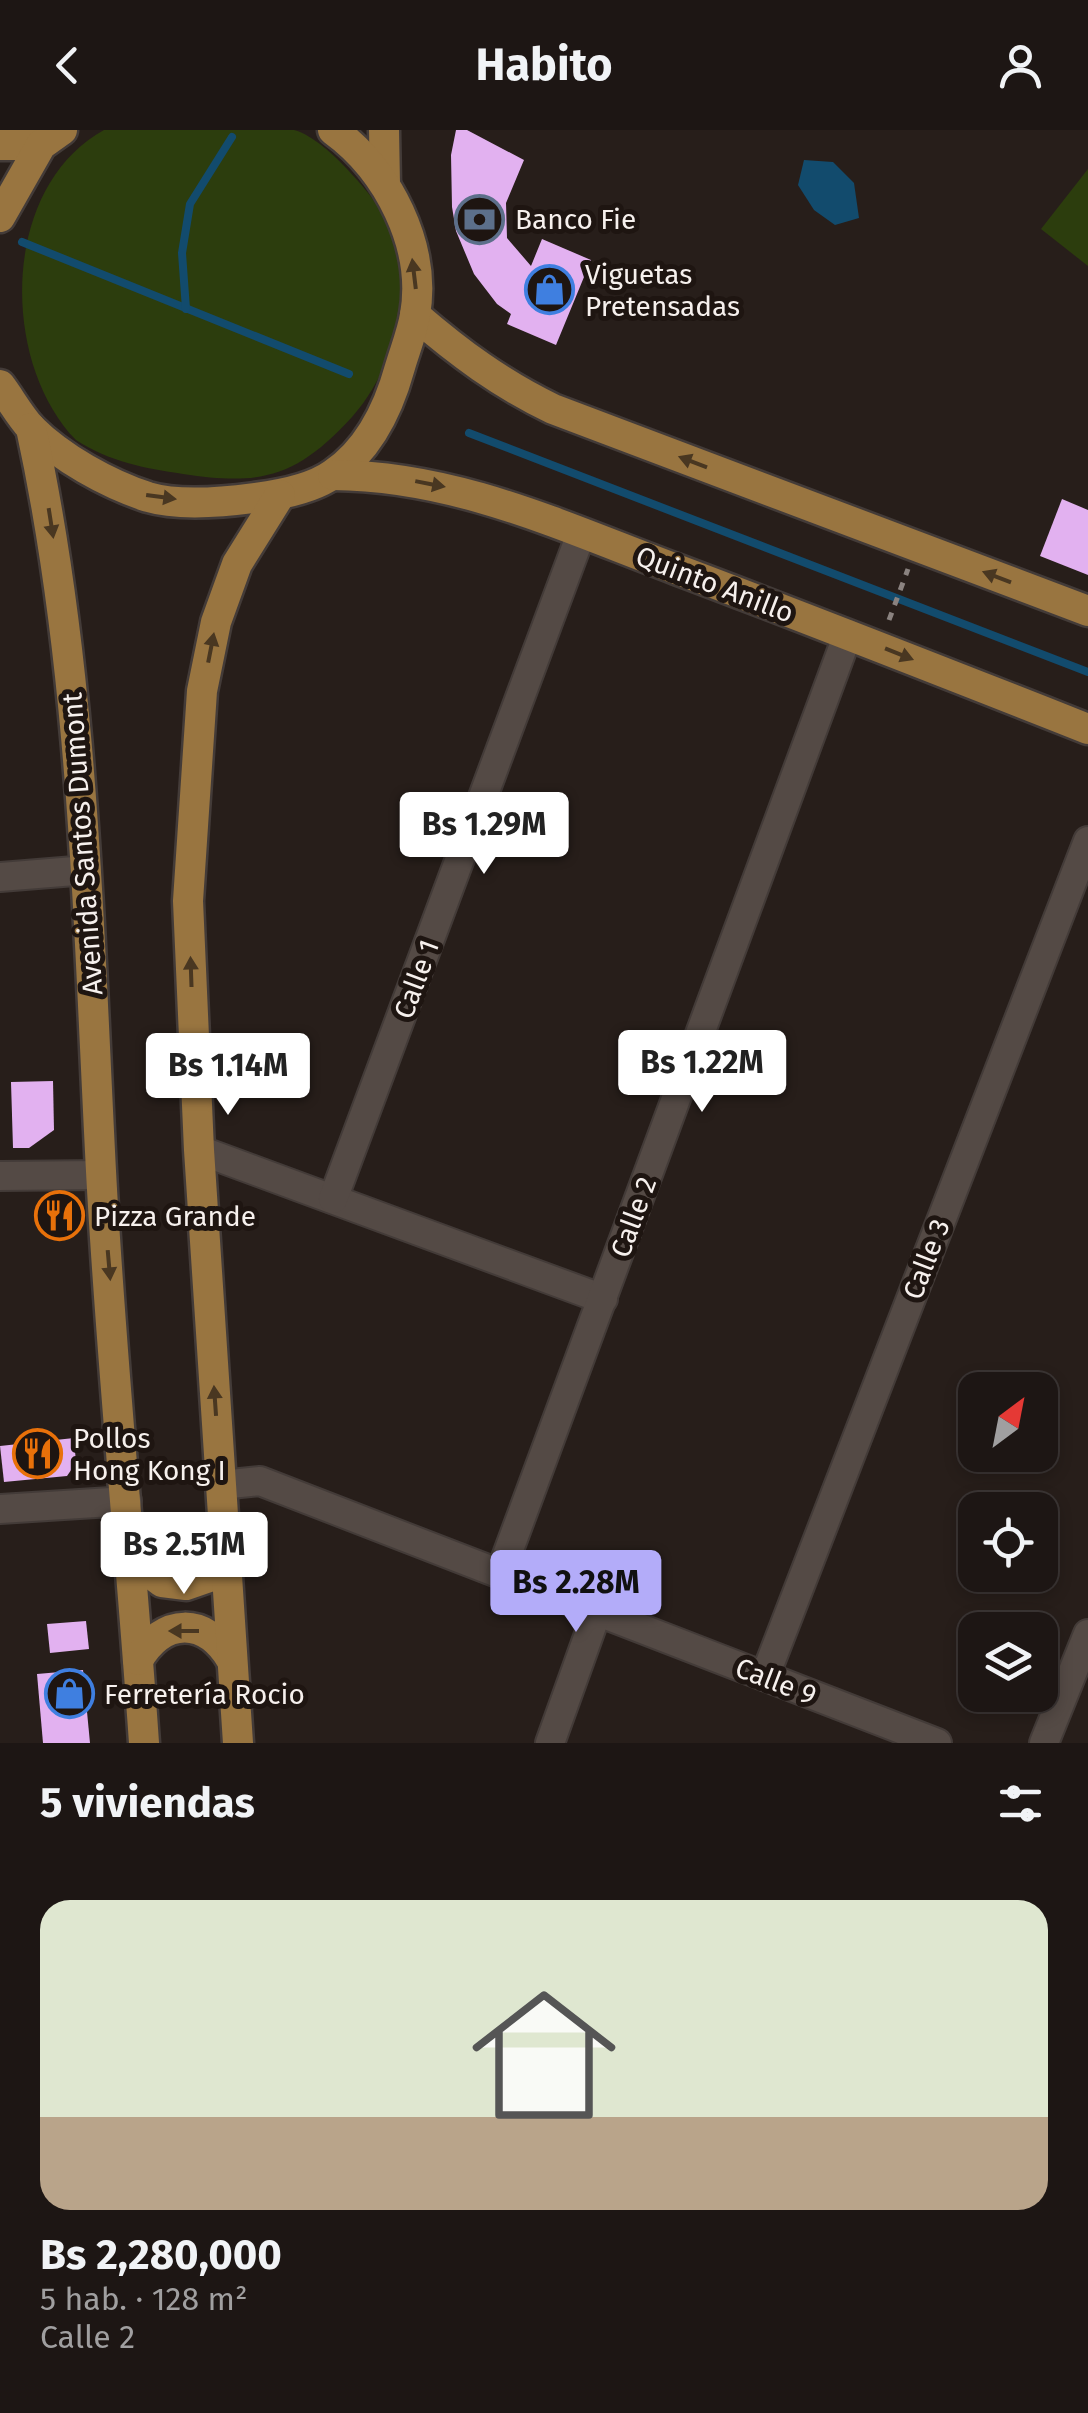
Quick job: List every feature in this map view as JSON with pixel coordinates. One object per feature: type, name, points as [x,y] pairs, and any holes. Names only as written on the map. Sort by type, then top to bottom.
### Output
[{"type":"main road","points":[[0,384],[31,428],[81,466],[150,498],[219,502],[280,495],[333,474],[370,438],[391,398],[415,315],[416,279],[405,226],[385,184],[366,158],[333,130]]},
{"type":"main road","points":[[384,130],[385,184]]},
{"type":"main road","points":[[0,146],[51,138]]},
{"type":"main road","points":[[0,216],[51,138]]},
{"type":"main road","points":[[415,315],[465,358],[553,409],[1088,611]]},
{"type":"main road","name":"Avenida Santos Dumont","points":[[31,428],[52,521],[80,748],[102,1175],[144,1743]]},
{"type":"main road","name":"Quinto Anillo","points":[[333,474],[380,475],[466,492],[848,634],[1088,729]]},
{"type":"main road","points":[[238,1743],[199,1150],[188,901],[202,691],[216,622],[238,564],[280,495]]},
{"type":"main road","points":[[131,1546],[142,1567],[162,1582],[186,1585],[210,1578],[226,1560]]},
{"type":"main road","points":[[138,1660],[156,1637],[184,1627],[204,1631],[220,1642],[231,1660]]},
{"type":"street","name":"Calle 1","points":[[334,1200],[581,534]]},
{"type":"street","name":"Calle 2","points":[[500,1574],[848,634]]},
{"type":"street","name":"Calle 3","points":[[765,1676],[1088,841]]},
{"type":"street","points":[[0,877],[87,870]]},
{"type":"street","points":[[199,1150],[603,1299]]},
{"type":"street","points":[[0,1176],[102,1175]]},
{"type":"street","name":"Calle 9","points":[[220,1485],[260,1481],[938,1743]]},
{"type":"street","points":[[0,1510],[127,1501]]},
{"type":"street","points":[[550,1743],[597,1612]]},
{"type":"street","points":[[1044,1743],[1088,1634]]},
{"type":"path","points":[[887,627],[906,575]]},
{"type":"green space","points":[[104,130],[294,130],[316,141],[337,159],[381,212],[399,263],[398,319],[392,346],[382,372],[352,417],[314,453],[295,465],[257,477],[235,479],[141,466],[102,454],[76,440],[51,407],[34,367],[24,323],[22,277],[29,233],[45,192],[70,156]]},
{"type":"green space","points":[[1088,169],[1088,266],[1041,229]]},
{"type":"water","points":[[804,160],[833,162],[854,183],[859,218],[835,225],[814,210],[798,185]]},
{"type":"building","points":[[456,130],[467,130],[524,160],[506,203],[507,238],[531,266],[542,239],[591,260],[556,345],[507,324],[511,314],[497,304],[474,274],[456,231],[452,207],[451,155]]},
{"type":"building","points":[[1062,499],[1088,510],[1088,575],[1040,556]]},
{"type":"building","points":[[53,1081],[54,1130],[29,1148],[13,1148],[11,1082]]},
{"type":"building","name":"Pollos Hong Kong I","points":[[74,1438],[76,1463],[67,1476],[4,1482],[0,1446]]},
{"type":"building","points":[[86,1621],[89,1649],[50,1653],[47,1624]]},
{"type":"building","points":[[83,1670],[90,1743],[43,1743],[37,1674]]},
{"type":"waterway","points":[[186,309],[182,253],[190,204],[232,137]]},
{"type":"waterway","points":[[22,242],[349,374]]},
{"type":"waterway","points":[[469,433],[1088,672]]},
{"type":"place","name":"Banco Fie","points":[[480,219]]},
{"type":"place","name":"Viguetas Pretensadas","points":[[550,290]]},
{"type":"place","name":"Pizza Grande","points":[[59,1216]]},
{"type":"place","name":"Pollos Hong Kong I","points":[[38,1454]]},
{"type":"place","name":"Ferretería Rocio","points":[[69,1694]]}]
